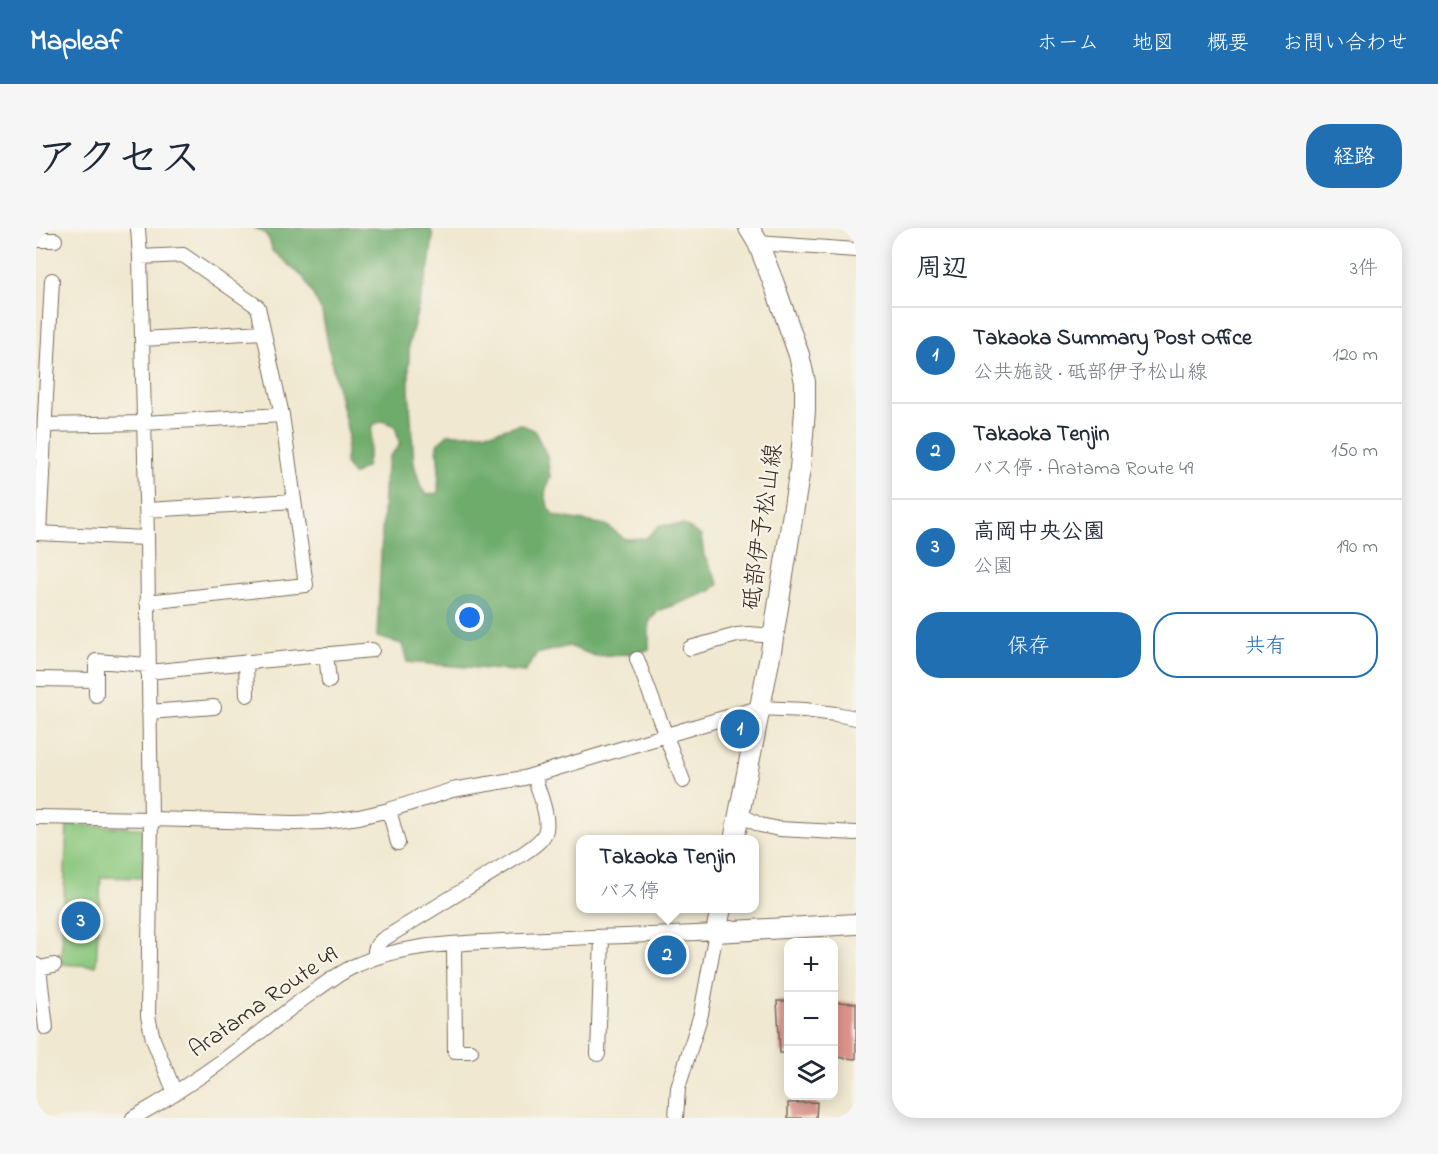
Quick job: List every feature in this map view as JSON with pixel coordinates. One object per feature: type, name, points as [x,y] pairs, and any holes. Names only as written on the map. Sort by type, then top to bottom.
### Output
[{"type":"main road","name":"砥部伊予松山線","points":[[735,835],[773,636],[800,469],[806,411],[805,382],[799,355],[754,236]]},
{"type":"main road","points":[[719,913],[716,932],[856,924]]},
{"type":"street","points":[[138,228],[147,510],[151,819],[148,1016],[153,1039],[174,1093]]},
{"type":"street","points":[[37,236],[55,240]]},
{"type":"street","points":[[754,236],[856,250]]},
{"type":"street","points":[[140,257],[183,255],[258,307],[282,415],[306,585],[147,602]]},
{"type":"street","points":[[52,280],[38,533],[147,538]]},
{"type":"street","points":[[142,339],[263,332]]},
{"type":"street","points":[[45,425],[144,423],[282,415]]},
{"type":"street","points":[[147,510],[294,501]]},
{"type":"street","points":[[690,648],[737,635],[773,636]]},
{"type":"street","points":[[96,695],[96,661],[148,668],[246,662],[372,650]]},
{"type":"street","points":[[327,654],[329,681]]},
{"type":"street","points":[[638,659],[683,781]]},
{"type":"street","points":[[246,662],[247,695]]},
{"type":"street","points":[[36,680],[96,680]]},
{"type":"street","points":[[149,712],[213,707]]},
{"type":"street","points":[[36,818],[322,822],[389,810],[452,790],[534,776],[759,708],[805,710],[856,718]]},
{"type":"street","points":[[375,957],[377,945],[382,940],[524,853],[545,834],[547,824],[534,776]]},
{"type":"street","points":[[389,810],[398,843]]},
{"type":"street","points":[[739,814],[760,825],[856,833]]},
{"type":"street","points":[[676,1118],[678,1089],[701,1014],[716,932]]},
{"type":"street","name":"Aratama Route 49","points":[[134,1118],[152,1113],[174,1093],[225,1059],[289,1008],[336,976],[375,957],[408,949],[453,944],[716,932]]},
{"type":"street","points":[[598,1054],[602,937]]},
{"type":"street","points":[[453,944],[455,1051],[471,1051]]},
{"type":"street","points":[[46,1029],[40,1008],[37,966],[54,965]]},
{"type":"green space","points":[[254,228],[430,228],[433,236],[429,265],[409,343],[409,390],[414,464],[421,488],[427,495],[438,493],[437,444],[448,434],[494,432],[520,424],[534,430],[547,456],[550,477],[545,492],[548,508],[556,516],[606,525],[625,539],[646,538],[660,525],[684,525],[701,536],[704,556],[719,584],[711,591],[658,611],[649,622],[649,650],[595,656],[569,646],[536,654],[525,672],[407,662],[402,644],[377,637],[385,475],[389,457],[400,445],[395,426],[383,421],[372,425],[366,467],[353,475],[345,464],[348,432],[322,312],[304,278],[272,251],[265,233]]},
{"type":"green space","points":[[67,825],[143,828],[143,878],[101,877],[96,966],[61,964]]},
{"type":"building","points":[[777,1001],[784,1001],[784,1053],[780,1053]]},
{"type":"building","points":[[838,1002],[856,1003],[856,1059],[838,1057]]},
{"type":"building","points":[[817,1102],[816,1118],[788,1118],[788,1103]]},
{"type":"place","name":"Takaoka Summary Post Office","points":[[740,729]]},
{"type":"place","name":"高岡中央公園","points":[[81,921]]},
{"type":"place","name":"Takaoka Tenjin","points":[[667,955]]}]
